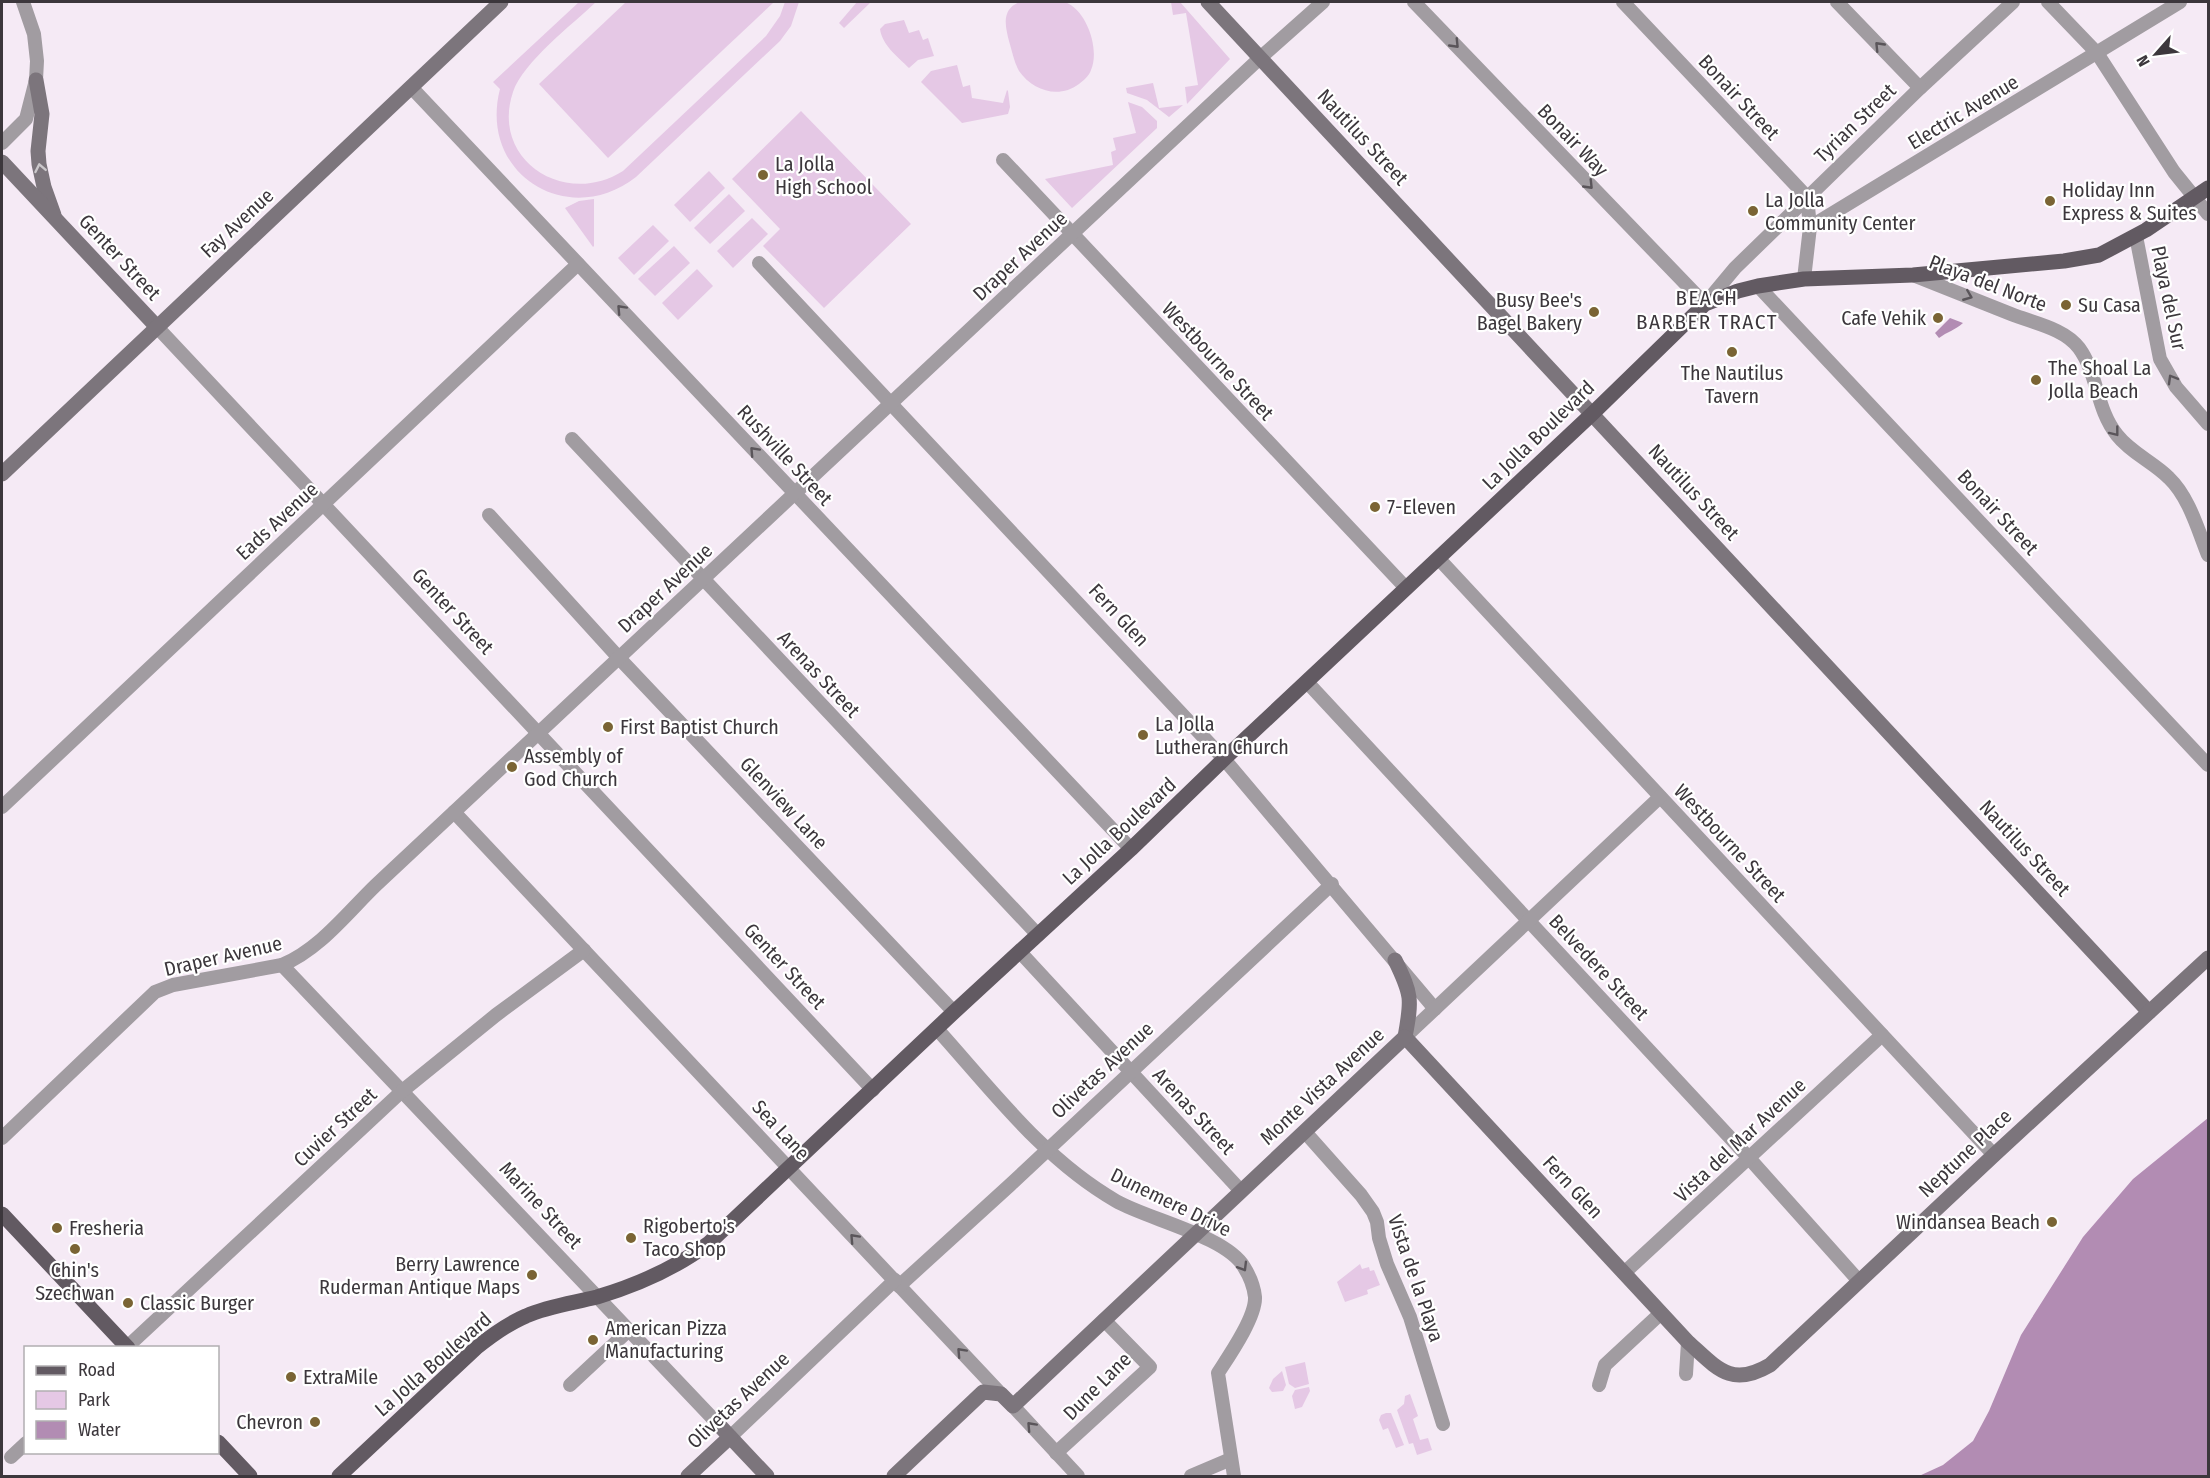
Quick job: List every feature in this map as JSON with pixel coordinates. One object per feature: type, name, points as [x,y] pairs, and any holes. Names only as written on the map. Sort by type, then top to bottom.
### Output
[{"type":"main road","name":"La Jolla Boulevard","points":[[339,1476],[476,1348],[498,1332],[529,1314],[597,1297],[660,1273],[709,1243],[1439,559],[1705,304],[1731,293],[1758,286],[1804,279],[1914,275],[2099,255],[2136,236],[2208,188]]},
{"type":"main road","points":[[2,1215],[126,1346]]},
{"type":"main road","points":[[219,1443],[250,1476]]},
{"type":"street","points":[[2,143],[26,119],[36,80],[37,61],[34,34],[23,2]]},
{"type":"street","name":"Fay Avenue","points":[[2,474],[501,2]]},
{"type":"street","name":"Nautilus Street","points":[[1208,2],[2149,1012]]},
{"type":"street","name":"Draper Avenue","points":[[2,1138],[155,992],[173,985],[282,964],[296,959],[318,943],[375,885],[1260,58],[1323,2]]},
{"type":"street","name":"Bonair Way","points":[[1414,2],[1705,304]]},
{"type":"street","name":"Bonair Street","points":[[1623,2],[1807,197]]},
{"type":"street","points":[[1837,2],[1920,88]]},
{"type":"street","name":"Tyrian Street","points":[[1705,304],[1735,268],[1807,197],[2013,2]]},
{"type":"street","points":[[2048,2],[2097,53],[2174,172],[2208,214]]},
{"type":"street","name":"Electric Avenue","points":[[1810,227],[2180,2]]},
{"type":"street","points":[[36,80],[42,114],[39,164],[44,187],[56,220]]},
{"type":"street","name":"Rushville Street","points":[[411,87],[1131,849]]},
{"type":"street","name":"Westbourne Street","points":[[1003,160],[1406,588]]},
{"type":"street","name":"Genter Street","points":[[2,162],[873,1090]]},
{"type":"street","points":[[1804,279],[1810,227],[1807,197]]},
{"type":"street","name":"Playa del Sur","points":[[2136,236],[2160,359],[2176,387],[2208,424]]},
{"type":"street","name":"Fern Glen","points":[[759,263],[1224,759],[1332,884],[1435,1009]]},
{"type":"street","name":"Eads Avenue","points":[[2,807],[578,264]]},
{"type":"street","name":"Playa del Norte","points":[[1914,275],[2038,323],[2078,346],[2090,369],[2107,422],[2132,451],[2163,473],[2178,488],[2208,555]]},
{"type":"street","name":"Bonair Street","points":[[1758,286],[2208,765]]},
{"type":"street","name":"Arenas Street","points":[[573,439],[1038,935]]},
{"type":"street","name":"Glenview Lane","points":[[489,515],[620,658],[954,1012]]},
{"type":"street","name":"Westbourne Street","points":[[1439,559],[1994,1155]]},
{"type":"street","name":"Belvedere Street","points":[[1307,682],[1749,1158],[1859,1281]]},
{"type":"street","name":"Monte Vista Avenue","points":[[1012,1406],[1660,797]]},
{"type":"street","name":"Sea Lane","points":[[454,812],[1078,1476]]},
{"type":"street","name":"Olivetas Avenue","points":[[688,1476],[897,1283],[1047,1151],[1332,884]]},
{"type":"street","name":"Cuvier Street","points":[[128,1346],[401,1092],[496,1015],[584,950]]},
{"type":"street","name":"Arenas Street","points":[[1020,952],[1241,1191]]},
{"type":"street","name":"Neptune Place","points":[[1688,1342],[1719,1371],[1731,1376],[1756,1373],[1770,1365],[2208,958]]},
{"type":"street","points":[[1395,960],[1410,996],[1411,1006],[1405,1037]]},
{"type":"street","name":"Marine Street","points":[[282,964],[767,1476]]},
{"type":"street","name":"Dunemere Drive","points":[[937,1029],[1047,1151],[1080,1178],[1118,1202],[1196,1233],[1240,1260],[1255,1298],[1239,1341],[1218,1373],[1234,1476]]},
{"type":"street","name":"Vista del Mar Avenue","points":[[1624,1273],[1882,1035]]},
{"type":"street","name":"Fern Glen","points":[[1405,1037],[1688,1342]]},
{"type":"street","name":"Vista de la Playa","points":[[1305,1131],[1373,1212],[1384,1255],[1410,1317],[1443,1424]]},
{"type":"street","points":[[1599,1385],[1605,1365],[1661,1313]]},
{"type":"street","name":"Dune Lane","points":[[1056,1453],[1150,1367],[1104,1320]]},
{"type":"street","points":[[570,1385],[629,1330]]},
{"type":"street","points":[[1686,1374],[1688,1342]]},
{"type":"street","points":[[894,1476],[983,1392],[1001,1394]]},
{"type":"street","points":[[11,1456],[24,1445]]},
{"type":"street","points":[[1191,1476],[1231,1459]]},
{"type":"green space","points":[[579,2],[596,2],[527,68],[513,92],[509,116],[512,138],[522,157],[538,171],[557,180],[578,184],[601,181],[623,171],[766,36],[780,16],[785,2],[799,2],[791,26],[780,41],[636,177],[610,192],[583,198],[557,195],[534,185],[515,168],[502,146],[497,119],[500,89],[493,82]]},
{"type":"green space","points":[[626,2],[773,3],[608,158],[539,84]]},
{"type":"green space","points":[[857,2],[871,2],[844,28],[839,23]]},
{"type":"green space","points":[[1020,2],[1065,2],[1080,13],[1090,32],[1094,52],[1090,72],[1079,84],[1063,91],[1047,91],[1031,84],[1019,71],[1009,41],[1006,20],[1009,10]]},
{"type":"green space","points":[[1171,2],[1180,2],[1230,59],[1187,104],[1185,87],[1198,85],[1186,13],[1173,15]]},
{"type":"green space","points":[[904,20],[909,33],[919,30],[923,40],[928,38],[934,56],[918,60],[909,68],[887,45],[880,29],[885,24]]},
{"type":"green space","points":[[957,65],[963,87],[970,85],[972,98],[1003,103],[1007,90],[1010,107],[1008,114],[962,123],[921,82],[931,71]]},
{"type":"green space","points":[[1153,83],[1159,108],[1183,105],[1169,117],[1147,100],[1127,93],[1126,88]]},
{"type":"green space","points":[[1128,102],[1142,107],[1157,121],[1157,128],[1072,208],[1045,179],[1113,165],[1111,152],[1116,150],[1113,138],[1136,133]]},
{"type":"green space","points":[[801,111],[911,224],[824,308],[763,246],[780,229],[732,179]]},
{"type":"green space","points":[[709,171],[725,188],[690,222],[674,205]]},
{"type":"green space","points":[[729,194],[745,211],[710,244],[694,228]]},
{"type":"green space","points":[[594,199],[593,247],[565,208],[579,201]]},
{"type":"green space","points":[[752,218],[768,234],[733,268],[717,251]]},
{"type":"green space","points":[[653,225],[669,241],[634,275],[618,258]]},
{"type":"green space","points":[[674,246],[690,263],[655,296],[638,279]]},
{"type":"green space","points":[[697,269],[713,286],[678,320],[662,303]]},
{"type":"green space","points":[[1360,1264],[1362,1269],[1369,1267],[1370,1271],[1374,1270],[1380,1285],[1367,1290],[1368,1294],[1345,1302],[1337,1282]]},
{"type":"green space","points":[[1305,1362],[1309,1384],[1295,1388],[1289,1384],[1285,1367]]},
{"type":"green space","points":[[1282,1371],[1286,1385],[1283,1391],[1272,1392],[1269,1388],[1273,1379]]},
{"type":"green space","points":[[1309,1387],[1310,1391],[1302,1407],[1295,1409],[1292,1396],[1295,1390]]},
{"type":"green space","points":[[1410,1394],[1418,1416],[1413,1419],[1420,1440],[1428,1438],[1432,1450],[1417,1455],[1413,1443],[1409,1444],[1397,1410],[1404,1404],[1405,1396]]},
{"type":"green space","points":[[1391,1413],[1404,1445],[1396,1448],[1388,1428],[1383,1430],[1379,1420],[1381,1415]]},
{"type":"water","points":[[1950,318],[1963,323],[1939,338],[1935,333]]},
{"type":"water","points":[[2208,1118],[2208,1476],[1919,1476],[1943,1465],[1973,1441],[1989,1411],[2021,1335],[2083,1237],[2133,1179]]},
{"type":"place","name":"La Jolla High School","points":[[763,175]]},
{"type":"place","name":"Holiday Inn Express & Suites","points":[[2050,201]]},
{"type":"place","name":"La Jolla Community Center","points":[[1753,211]]},
{"type":"place","name":"Su Casa","points":[[2066,305]]},
{"type":"place","name":"Busy Bee's Bagel Bakery","points":[[1594,312]]},
{"type":"place","name":"Cafe Vehik","points":[[1938,318]]},
{"type":"place","name":"The Nautilus Tavern","points":[[1732,352]]},
{"type":"place","name":"The Shoal La Jolla Beach","points":[[2036,380]]},
{"type":"place","name":"7-Eleven","points":[[1375,507]]},
{"type":"place","name":"First Baptist Church","points":[[608,727]]},
{"type":"place","name":"La Jolla Lutheran Church","points":[[1143,735]]},
{"type":"place","name":"Assembly of God Church","points":[[512,767]]},
{"type":"place","name":"Windansea Beach","points":[[2052,1222]]},
{"type":"place","name":"Fresheria","points":[[57,1228]]},
{"type":"place","name":"Rigoberto's Taco Shop","points":[[631,1238]]},
{"type":"place","name":"Chin's Szechwan","points":[[75,1249]]},
{"type":"place","name":"Berry Lawrence Ruderman Antique Maps","points":[[532,1275]]},
{"type":"place","name":"Classic Burger","points":[[128,1303]]},
{"type":"place","name":"American Pizza Manufacturing","points":[[593,1340]]},
{"type":"place","name":"ExtraMile","points":[[291,1377]]},
{"type":"place","name":"Chevron","points":[[315,1422]]},
{"type":"district","name":"BEACH BARBER TRACT","points":[[1707,310]]}]
